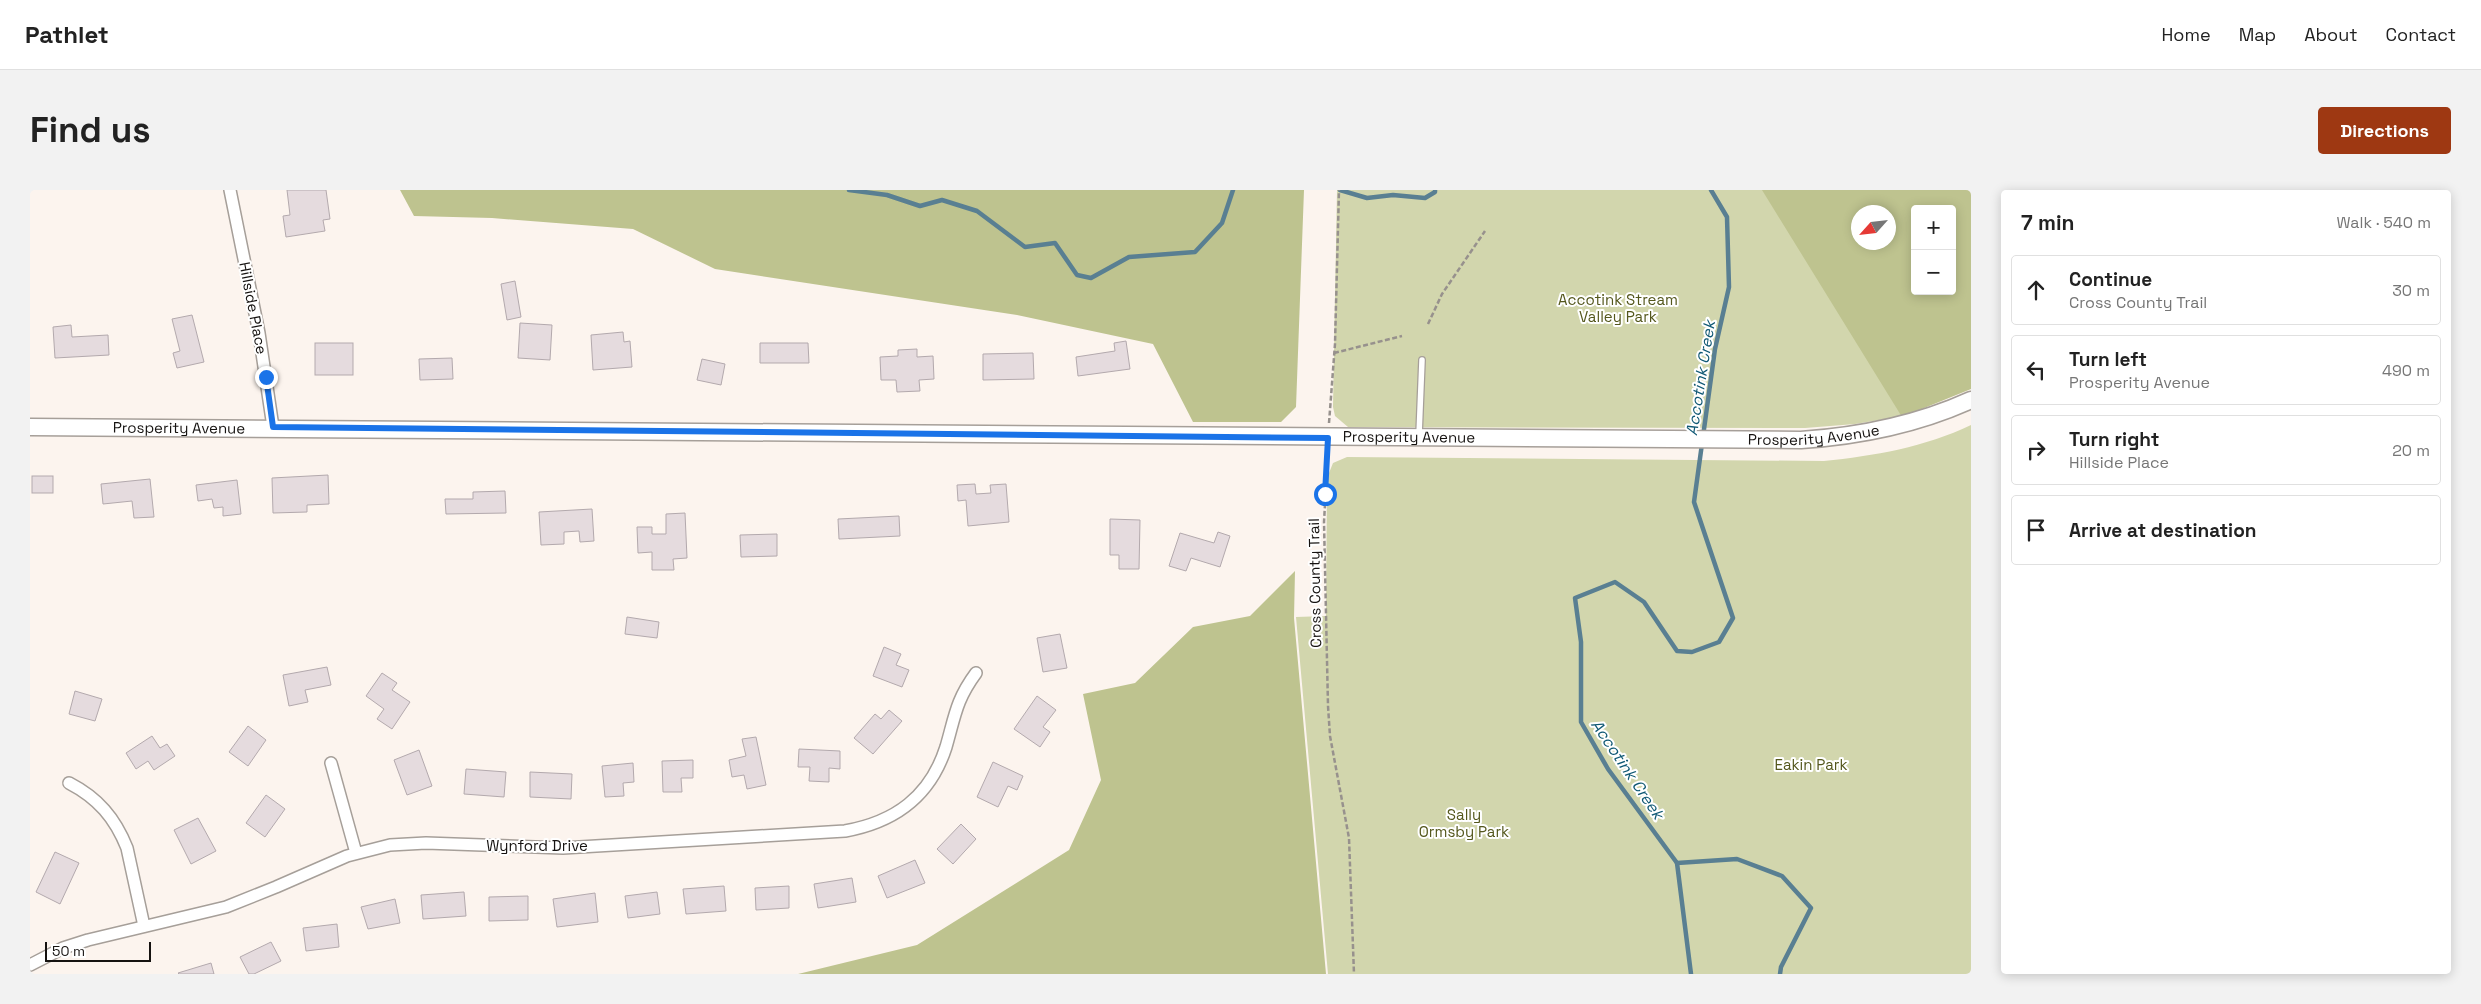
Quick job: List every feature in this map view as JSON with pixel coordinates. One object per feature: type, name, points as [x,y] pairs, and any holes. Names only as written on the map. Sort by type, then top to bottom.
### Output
[{"type":"main road","name":"Prosperity Avenue","points":[[30,427],[273,427],[820,434],[1801,440],[1846,437],[1878,432],[1914,423],[1971,400]]},
{"type":"street","name":"Hillside Place","points":[[230,190],[259,333],[273,427]]},
{"type":"street","name":"Wynford Drive","points":[[30,965],[63,948],[88,940],[226,907],[356,853],[390,845],[426,843],[562,848],[845,831],[867,827],[897,814],[927,786],[938,768],[946,747],[956,707],[964,689],[976,673]]},
{"type":"street","points":[[331,763],[356,853]]},
{"type":"street","points":[[69,783],[85,791],[100,803],[122,836],[127,848],[144,926]]},
{"type":"lane","points":[[1419,437],[1422,360]]},
{"type":"path","name":"Cross County Trail","points":[[1339,190],[1334,353],[1324,522],[1328,706],[1330,736],[1349,838],[1354,974]]},
{"type":"path","points":[[1428,324],[1442,294],[1485,231]]},
{"type":"path","points":[[1334,353],[1402,336]]},
{"type":"green space","points":[[400,190],[1304,190],[1296,407],[1281,422],[1193,422],[1153,344],[1017,315],[715,269],[633,229],[492,218],[414,216]]},
{"type":"green space","name":"Accotink Stream Valley Park","points":[[1337,190],[1764,190],[1903,416],[1855,424],[1805,428],[1348,427],[1335,416],[1333,407]]},
{"type":"green space","points":[[1762,190],[1971,190],[1971,389],[1902,417]]},
{"type":"green space","points":[[1971,425],[1971,974],[1328,974],[1296,617],[1326,616],[1327,478],[1333,463],[1347,457],[1824,461],[1862,456],[1917,445],[1954,433]]},
{"type":"green space","points":[[1295,571],[1294,618],[1326,974],[798,974],[917,945],[1069,850],[1101,780],[1083,694],[1135,683],[1193,627],[1250,616]]},
{"type":"building","points":[[287,190],[326,190],[330,219],[323,220],[325,231],[286,237],[283,216],[290,215]]},
{"type":"building","points":[[515,281],[521,317],[507,320],[501,284]]},
{"type":"building","points":[[192,315],[204,362],[177,368],[173,353],[180,351],[172,319]]},
{"type":"building","points":[[520,323],[552,325],[550,360],[518,358]]},
{"type":"building","points":[[71,325],[72,337],[108,335],[109,355],[55,358],[53,327]]},
{"type":"building","points":[[623,332],[624,342],[630,341],[632,367],[593,370],[591,335]]},
{"type":"building","points":[[1126,341],[1130,369],[1078,376],[1076,357],[1115,351],[1114,343]]},
{"type":"building","points":[[315,343],[353,343],[353,375],[315,375]]},
{"type":"building","points":[[760,343],[808,343],[809,363],[760,363]]},
{"type":"building","points":[[917,349],[917,357],[933,356],[934,379],[919,380],[920,391],[897,392],[896,380],[881,380],[880,357],[898,356],[898,350]]},
{"type":"building","points":[[1033,353],[1034,379],[983,380],[983,354]]},
{"type":"building","points":[[452,358],[453,379],[420,380],[419,359]]},
{"type":"building","points":[[702,359],[725,364],[721,385],[697,380]]},
{"type":"building","points":[[328,475],[329,504],[307,505],[307,512],[273,513],[272,478]]},
{"type":"building","points":[[32,476],[53,476],[53,493],[32,493]]},
{"type":"building","points":[[150,479],[154,517],[134,518],[132,501],[103,504],[101,484]]},
{"type":"building","points":[[237,480],[241,514],[223,516],[223,507],[214,508],[212,499],[198,501],[196,485]]},
{"type":"building","points":[[975,484],[976,494],[991,493],[990,485],[1006,484],[1009,522],[968,526],[966,500],[958,501],[957,485]]},
{"type":"building","points":[[505,491],[506,513],[446,514],[445,499],[473,499],[473,492]]},
{"type":"building","points":[[592,509],[594,541],[580,542],[579,531],[564,532],[564,544],[541,545],[539,512]]},
{"type":"building","points":[[685,513],[687,558],[673,559],[674,570],[652,570],[652,552],[638,553],[637,527],[652,527],[652,534],[666,534],[666,514]]},
{"type":"building","points":[[899,516],[900,536],[839,539],[838,519]]},
{"type":"building","points":[[1110,519],[1140,520],[1139,569],[1119,569],[1119,555],[1110,555]]},
{"type":"building","points":[[1218,532],[1230,536],[1220,567],[1191,558],[1186,571],[1169,566],[1180,533],[1214,543]]},
{"type":"building","points":[[777,534],[777,556],[741,557],[740,535]]},
{"type":"building","points":[[627,617],[659,622],[657,638],[625,634]]},
{"type":"building","points":[[1060,634],[1067,668],[1043,672],[1037,638]]},
{"type":"building","points":[[884,647],[901,654],[896,665],[909,670],[902,687],[873,676]]},
{"type":"building","points":[[327,667],[331,685],[305,690],[308,702],[289,706],[283,675]]},
{"type":"building","points":[[382,673],[397,683],[392,690],[410,702],[392,729],[377,719],[384,709],[366,696]]},
{"type":"building","points":[[75,691],[102,699],[95,721],[69,714]]},
{"type":"building","points":[[1037,696],[1056,710],[1043,727],[1050,732],[1040,747],[1014,729]]},
{"type":"building","points":[[889,710],[902,721],[873,754],[854,738],[875,714],[881,719]]},
{"type":"building","points":[[248,726],[266,740],[248,766],[229,752]]},
{"type":"building","points":[[152,736],[160,748],[167,744],[175,756],[154,770],[148,761],[136,769],[126,753]]},
{"type":"building","points":[[756,737],[766,785],[747,789],[744,775],[732,777],[729,760],[746,756],[742,739]]},
{"type":"building","points":[[799,749],[840,751],[840,769],[829,768],[829,782],[809,781],[810,767],[798,767]]},
{"type":"building","points":[[419,750],[432,786],[407,795],[394,760]]},
{"type":"building","points":[[693,760],[693,778],[681,778],[682,792],[663,792],[662,761]]},
{"type":"building","points":[[993,762],[1023,776],[1017,790],[1008,786],[998,807],[977,797]]},
{"type":"building","points":[[633,763],[634,782],[623,783],[624,796],[605,797],[602,766]]},
{"type":"building","points":[[466,769],[506,772],[504,797],[464,794]]},
{"type":"building","points":[[530,772],[572,774],[571,799],[530,797]]},
{"type":"building","points":[[266,795],[285,809],[265,837],[246,823]]},
{"type":"building","points":[[198,818],[216,851],[191,864],[174,830]]},
{"type":"building","points":[[961,824],[976,839],[953,864],[937,849]]},
{"type":"building","points":[[55,852],[79,863],[60,904],[36,892]]},
{"type":"building","points":[[915,860],[925,883],[887,898],[878,876]]},
{"type":"building","points":[[852,878],[856,902],[818,908],[814,884]]},
{"type":"building","points":[[724,886],[726,911],[686,914],[683,889]]},
{"type":"building","points":[[789,886],[789,908],[756,910],[755,888]]},
{"type":"building","points":[[464,892],[466,916],[423,919],[421,895]]},
{"type":"building","points":[[657,892],[660,914],[628,918],[625,896]]},
{"type":"building","points":[[595,893],[598,922],[557,927],[553,899]]},
{"type":"building","points":[[528,896],[528,920],[489,921],[489,897]]},
{"type":"building","points":[[395,899],[400,923],[368,929],[361,907]]},
{"type":"building","points":[[337,924],[339,947],[306,951],[303,928]]},
{"type":"building","points":[[271,942],[281,961],[254,974],[249,974],[240,957]]},
{"type":"building","points":[[211,963],[214,974],[178,973]]},
{"type":"waterway","points":[[849,190],[887,195],[920,206],[942,200],[977,211],[1025,247],[1055,243],[1077,275],[1091,278],[1129,257],[1195,252],[1222,223],[1233,190]]},
{"type":"waterway","points":[[1340,190],[1367,198],[1393,195],[1425,198],[1435,192],[1435,190]]},
{"type":"waterway","name":"Accotink Creek","points":[[1711,190],[1727,217],[1729,287],[1715,349],[1694,502],[1733,618],[1719,642],[1692,652],[1677,651],[1644,602],[1615,582],[1575,598],[1581,642],[1581,722],[1608,769],[1677,863],[1737,859],[1782,876],[1811,908],[1781,967],[1780,974]]},
{"type":"waterway","points":[[1677,863],[1691,974]]},
{"type":"route","points":[[266,377],[273,427],[388,430],[1328,438],[1325,494]]},
{"type":"park label","name":"Eakin Park","points":[[1811,765]]},
{"type":"park label","name":"Sally Ormsby Park","points":[[1464,824]]}]
